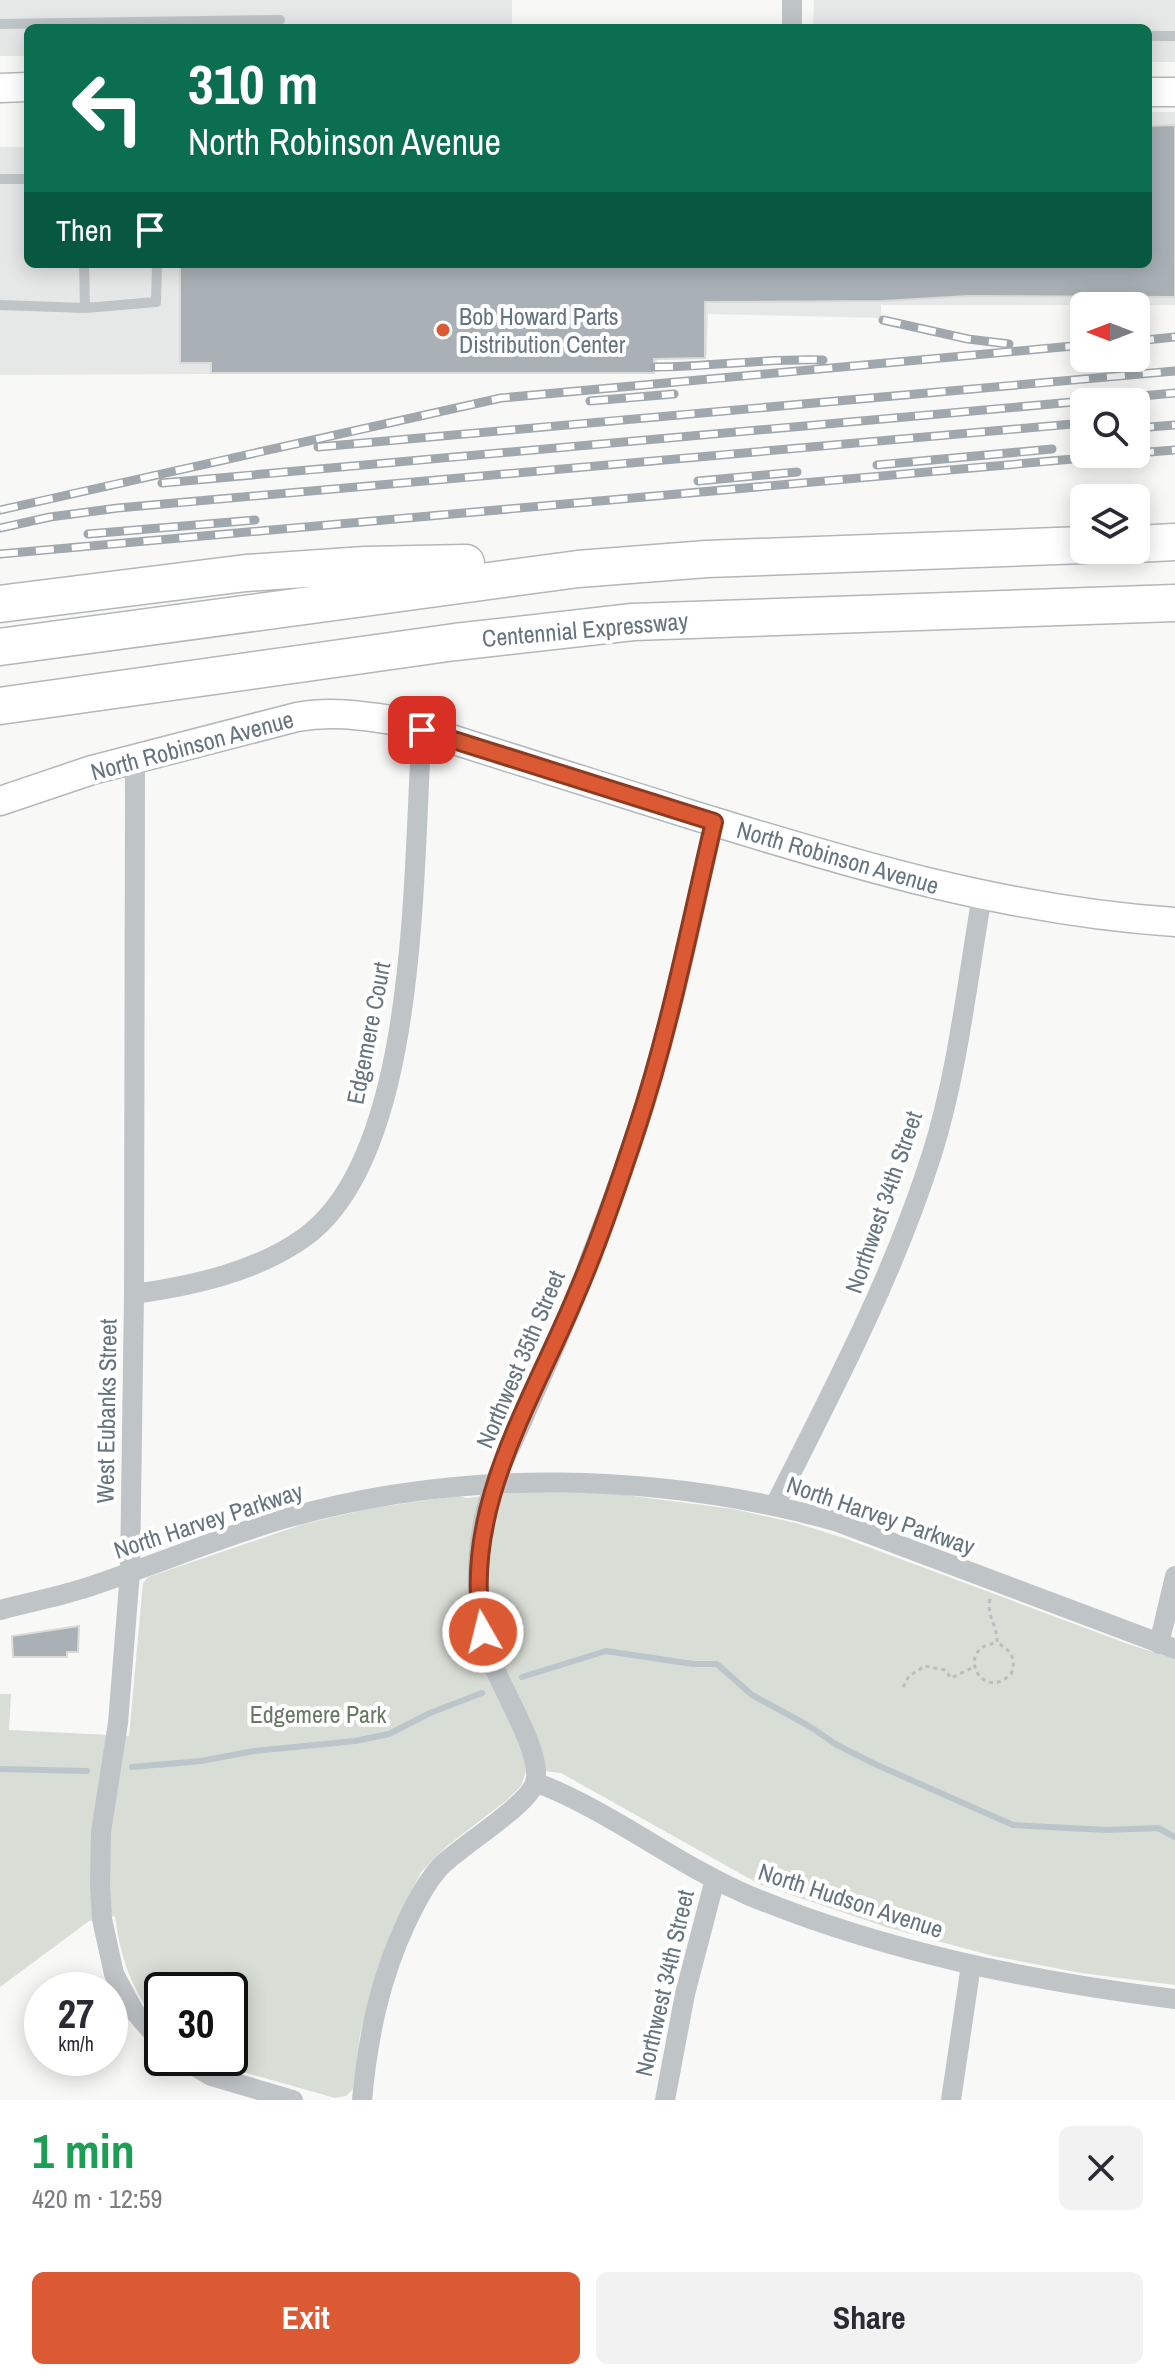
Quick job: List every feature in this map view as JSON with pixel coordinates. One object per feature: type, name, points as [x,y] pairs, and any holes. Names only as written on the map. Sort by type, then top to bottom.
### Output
[{"type":"highway","points":[[1150,543],[1175,542]]},
{"type":"highway","points":[[0,604],[246,573],[365,565],[707,559],[1070,546]]},
{"type":"highway","points":[[0,647],[477,581],[707,559]]},
{"type":"highway","name":"Centennial Expressway","points":[[0,706],[455,642],[633,622],[1175,603]]},
{"type":"street","points":[[792,0],[792,24]]},
{"type":"street","points":[[0,88],[24,87]]},
{"type":"street","points":[[1152,92],[1175,92]]},
{"type":"street","name":"North Robinson Avenue","points":[[0,801],[92,770],[318,713],[361,715],[392,720],[862,867],[982,896],[1091,915],[1175,922]]},
{"type":"street","name":"Edgemere Court","points":[[134,1294],[164,1290],[249,1267],[277,1254],[306,1237],[324,1219],[344,1194],[358,1169],[385,1095],[404,997],[410,949],[422,730]]},
{"type":"street","name":"West Eubanks Street","points":[[135,760],[130,1572],[115,1747],[101,1832],[100,1885],[114,1974],[134,2011],[144,2022]]},
{"type":"street","name":"Northwest 35th Street","points":[[535,1782],[532,1749],[496,1674],[481,1624],[477,1578],[484,1520],[494,1485],[579,1291],[638,1127],[655,1071],[714,822]]},
{"type":"street","name":"Northwest 34th Street","points":[[775,1505],[868,1321],[910,1217],[948,1094],[982,896]]},
{"type":"street","name":"North Harvey Parkway","points":[[0,1610],[80,1590],[244,1531],[322,1509],[385,1496],[494,1485],[584,1483],[656,1487],[775,1505],[835,1521],[1167,1646]]},
{"type":"street","points":[[1167,1646],[1175,1576]]},
{"type":"street","points":[[362,2100],[370,2031],[383,1977],[416,1902],[439,1868],[477,1835],[519,1805],[535,1782]]},
{"type":"street","name":"North Hudson Avenue","points":[[535,1782],[568,1795],[715,1879],[748,1895],[821,1922],[971,1965],[1078,1986],[1175,1999]]},
{"type":"street","name":"Northwest 34th Street","points":[[665,2100],[685,1994],[715,1879]]},
{"type":"street","points":[[951,2100],[971,1965]]},
{"type":"street","points":[[211,2076],[293,2100]]},
{"type":"lane","points":[[174,24],[280,20]]},
{"type":"lane","points":[[0,24],[24,24]]},
{"type":"lane","points":[[1152,36],[1175,36]]},
{"type":"lane","points":[[0,179],[24,179]]},
{"type":"lane","points":[[84,268],[85,308]]},
{"type":"lane","points":[[0,305],[85,308],[156,302],[157,268]]},
{"type":"path","points":[[990,1599],[988,1612],[998,1631],[997,1643]]},
{"type":"path","points":[[997,1643],[1011,1652],[1014,1659],[1011,1674],[999,1683],[991,1683],[977,1675],[974,1667],[980,1649],[997,1643]]},
{"type":"path","points":[[903,1687],[909,1676],[925,1666],[945,1670],[951,1678],[974,1667]]},
{"type":"shaded area","points":[[0,0],[512,0],[512,24],[24,24],[24,56],[0,56]]},
{"type":"shaded area","points":[[814,0],[1175,0],[1175,62],[1152,62],[1152,24],[813,24]]},
{"type":"shaded area","name":"Bob Howard Parts Distribution Center","points":[[1152,112],[1175,112],[1175,305],[1150,305],[1150,292],[1070,292],[1070,305],[881,305],[881,318],[708,314],[707,355],[657,356],[657,372],[0,375],[0,147],[24,147],[24,268],[1152,268]]},
{"type":"green space","name":"Edgemere Park","points":[[522,1492],[609,1493],[733,1509],[796,1523],[1175,1659],[1175,1985],[1081,1973],[993,1956],[886,1927],[759,1884],[561,1773],[527,1769],[521,1786],[507,1800],[447,1846],[421,1872],[390,1935],[378,1968],[360,2035],[353,2089],[346,2096],[335,2098],[248,2073],[248,1972],[144,1972],[144,2003],[120,1946],[115,1916],[89,1921],[0,1987],[0,1694],[11,1694],[9,1730],[129,1736],[143,1583],[148,1577],[304,1524],[372,1508],[458,1496],[467,1498]]},
{"type":"building","name":"Bob Howard Parts Distribution Center","points":[[1175,125],[1175,297],[1150,297],[1150,292],[1070,292],[1070,296],[705,302],[705,358],[654,359],[654,373],[211,373],[211,363],[180,363],[180,268],[1152,268],[1152,126]]},
{"type":"building","points":[[79,1626],[78,1652],[67,1652],[67,1657],[13,1657],[12,1636]]},
{"type":"waterway","points":[[522,1677],[606,1651],[693,1664],[717,1664],[752,1695],[837,1745],[1013,1825],[1107,1830],[1158,1828],[1175,1837]]},
{"type":"waterway","points":[[132,1767],[201,1761],[389,1734],[430,1713],[482,1693]]},
{"type":"waterway","points":[[0,1769],[87,1771]]},
{"type":"railway","points":[[883,320],[968,339],[1009,344]]},
{"type":"railway","points":[[1150,340],[1175,337]]},
{"type":"railway","points":[[0,510],[501,398],[1070,346]]},
{"type":"railway","points":[[655,367],[823,360]]},
{"type":"railway","points":[[318,447],[1175,371]]},
{"type":"railway","points":[[162,483],[1175,393]]},
{"type":"railway","points":[[590,401],[674,394]]},
{"type":"railway","points":[[0,528],[50,517],[118,508],[1070,424]]},
{"type":"railway","points":[[1150,427],[1175,425]]},
{"type":"railway","points":[[877,465],[1052,449]]},
{"type":"railway","points":[[1150,452],[1175,450]]},
{"type":"railway","points":[[0,554],[1070,459]]},
{"type":"railway","points":[[698,481],[797,472]]},
{"type":"railway","points":[[88,534],[255,520]]},
{"type":"place","name":"Bob Howard Parts Distribution Center","points":[[443,330]]},
{"type":"route","points":[[422,730],[714,822],[655,1071],[638,1127],[579,1291],[511,1444],[485,1514],[477,1578],[483,1632]]}]
